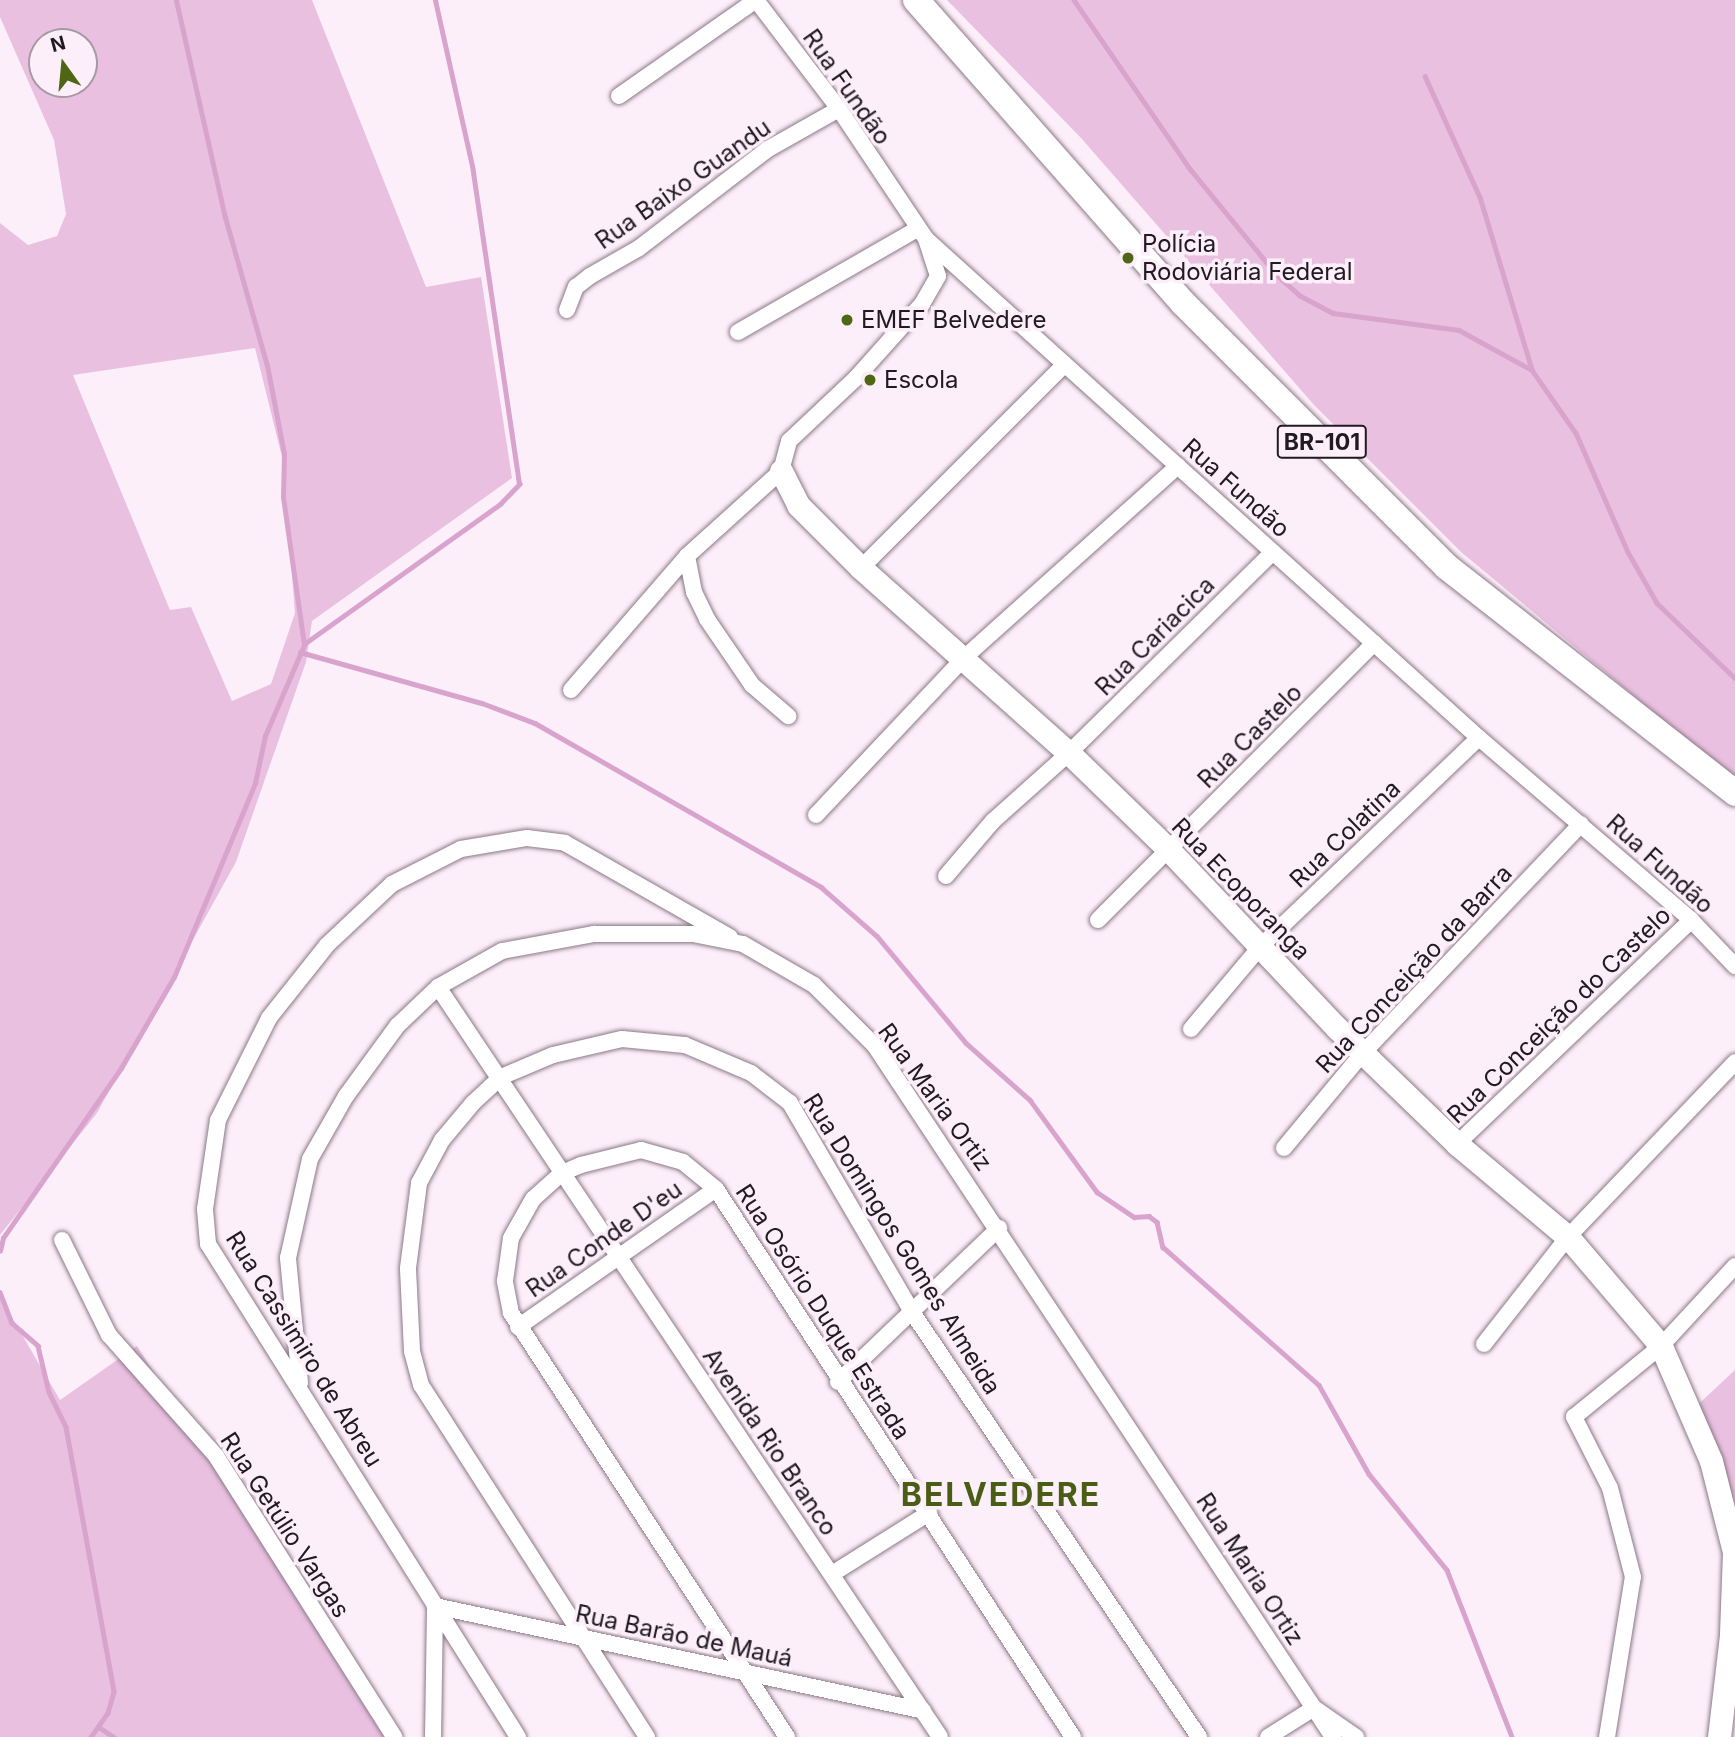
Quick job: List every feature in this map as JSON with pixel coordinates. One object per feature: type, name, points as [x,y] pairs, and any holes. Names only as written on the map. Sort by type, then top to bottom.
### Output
[{"type":"main road","name":"BR-101","points":[[916,0],[1184,303],[1447,567],[1735,793]]},
{"type":"main road","points":[[922,0],[953,45]]},
{"type":"street","points":[[620,96],[756,0]]},
{"type":"street","name":"Rua Fundão","points":[[756,0],[839,109],[922,234],[1479,738],[1691,920],[1735,966]]},
{"type":"street","name":"Rua Baixo Guandu","points":[[567,310],[576,287],[590,276],[639,248],[768,149],[839,109]]},
{"type":"street","points":[[570,690],[687,556],[782,471],[789,441],[855,379],[922,304],[938,276],[922,234],[738,332]]},
{"type":"street","points":[[861,568],[1065,365]]},
{"type":"street","points":[[816,816],[965,657],[1178,466]]},
{"type":"street","name":"Rua Ecoporanga","points":[[782,471],[798,505],[861,568],[965,657],[1069,753],[1169,850],[1363,1053],[1457,1144],[1568,1237],[1661,1346],[1711,1461],[1734,1552],[1731,1635],[1718,1737]]},
{"type":"street","name":"Rua Cariacica","points":[[946,876],[993,821],[1069,753],[1273,552]]},
{"type":"street","points":[[687,556],[694,592],[707,619],[752,685],[788,716]]},
{"type":"street","name":"Rua Castelo","points":[[1098,920],[1374,643]]},
{"type":"street","name":"Rua Colatina","points":[[1191,1030],[1261,946],[1479,738]]},
{"type":"street","name":"Rua Conceição da Barra","points":[[1284,1148],[1363,1053],[1581,824]]},
{"type":"street","name":"Rua Cassimiro de Abreu","points":[[519,1737],[435,1606],[300,1383],[208,1244],[205,1209],[218,1120],[269,1018],[327,945],[392,884],[461,849],[527,838],[565,844],[743,944]]},
{"type":"street","name":"Rua Conceição do Castelo","points":[[1457,1144],[1691,920]]},
{"type":"street","name":"Rua Maria Ortiz","points":[[300,1383],[288,1258],[310,1159],[346,1096],[397,1026],[438,987],[502,951],[594,934],[693,934],[743,944],[814,985],[876,1046],[999,1228],[1333,1737]]},
{"type":"street","name":"Avenida Rio Branco","points":[[438,987],[501,1077],[562,1173],[940,1737]]},
{"type":"street","name":"Rua Domingos Gomes Almeida","points":[[647,1737],[421,1385],[412,1351],[408,1268],[419,1183],[442,1140],[501,1077],[553,1055],[622,1039],[685,1045],[751,1073],[790,1103],[912,1312],[1199,1737]]},
{"type":"street","points":[[1484,1344],[1568,1237],[1735,1062]]},
{"type":"street","name":"Rua Osório Duque Estrada","points":[[786,1737],[518,1327],[505,1281],[511,1238],[533,1199],[562,1173],[641,1150],[683,1162],[716,1189],[838,1382],[929,1513],[1073,1737]]},
{"type":"street","name":"Rua Conde D'eu","points":[[518,1327],[716,1189]]},
{"type":"street","points":[[838,1382],[999,1228]]},
{"type":"street","name":"Rua Getúlio Vargas","points":[[62,1240],[108,1335],[216,1455],[394,1737]]},
{"type":"street","points":[[1608,1737],[1633,1577],[1611,1489],[1574,1417],[1661,1346],[1735,1266]]},
{"type":"street","points":[[832,1574],[929,1513]]},
{"type":"street","points":[[433,1737],[435,1606]]},
{"type":"street","name":"Rua Barão de Mauá","points":[[435,1606],[923,1711]]},
{"type":"street","points":[[1268,1737],[1314,1708],[1356,1737]]},
{"type":"shaded area","points":[[0,0],[312,0],[426,287],[481,277],[512,478],[312,621],[306,662],[236,862],[97,1113],[0,1235],[0,223],[28,245],[57,236],[66,214],[54,140],[36,98],[98,98],[98,28],[28,28],[28,81],[0,17]],"holes":[[[255,348],[283,461],[295,613],[271,684],[232,701],[191,607],[170,610],[73,375]]]},
{"type":"shaded area","points":[[947,0],[1735,0],[1735,780],[1461,552],[1314,405],[1081,138]]},
{"type":"shaded area","points":[[0,1297],[60,1400],[137,1346],[384,1737],[0,1737]]},
{"type":"shaded area","points":[[1735,1370],[1735,1579],[1691,1411]]},
{"type":"waterway","points":[[0,1251],[3,1238],[121,1068],[174,977],[255,783],[265,736],[304,645],[283,497],[284,454],[267,366],[225,218],[176,0]]},
{"type":"waterway","points":[[304,644],[500,504],[519,484],[472,166],[435,0]]},
{"type":"waterway","points":[[1074,0],[1191,170],[1276,274],[1299,295],[1333,313],[1459,330],[1532,370],[1576,433],[1628,552],[1657,603],[1735,678]]},
{"type":"waterway","points":[[1425,76],[1480,197],[1532,369]]},
{"type":"waterway","points":[[300,652],[482,703],[535,723],[821,887],[877,936],[966,1043],[1030,1100],[1097,1192],[1134,1217],[1149,1216],[1157,1222],[1163,1247],[1319,1385],[1369,1474],[1447,1570],[1512,1737]]},
{"type":"waterway","points":[[0,1292],[12,1323],[38,1346],[49,1392],[66,1427],[114,1692],[108,1713],[91,1737]]},
{"type":"waterway","points":[[99,1727],[114,1737]]},
{"type":"place","name":"Polícia Rodoviária Federal","points":[[1128,258]]},
{"type":"place","name":"EMEF Belvedere","points":[[847,320]]},
{"type":"place","name":"Escola","points":[[870,380]]},
{"type":"district","name":"BELVEDERE","points":[[1001,1495]]}]
